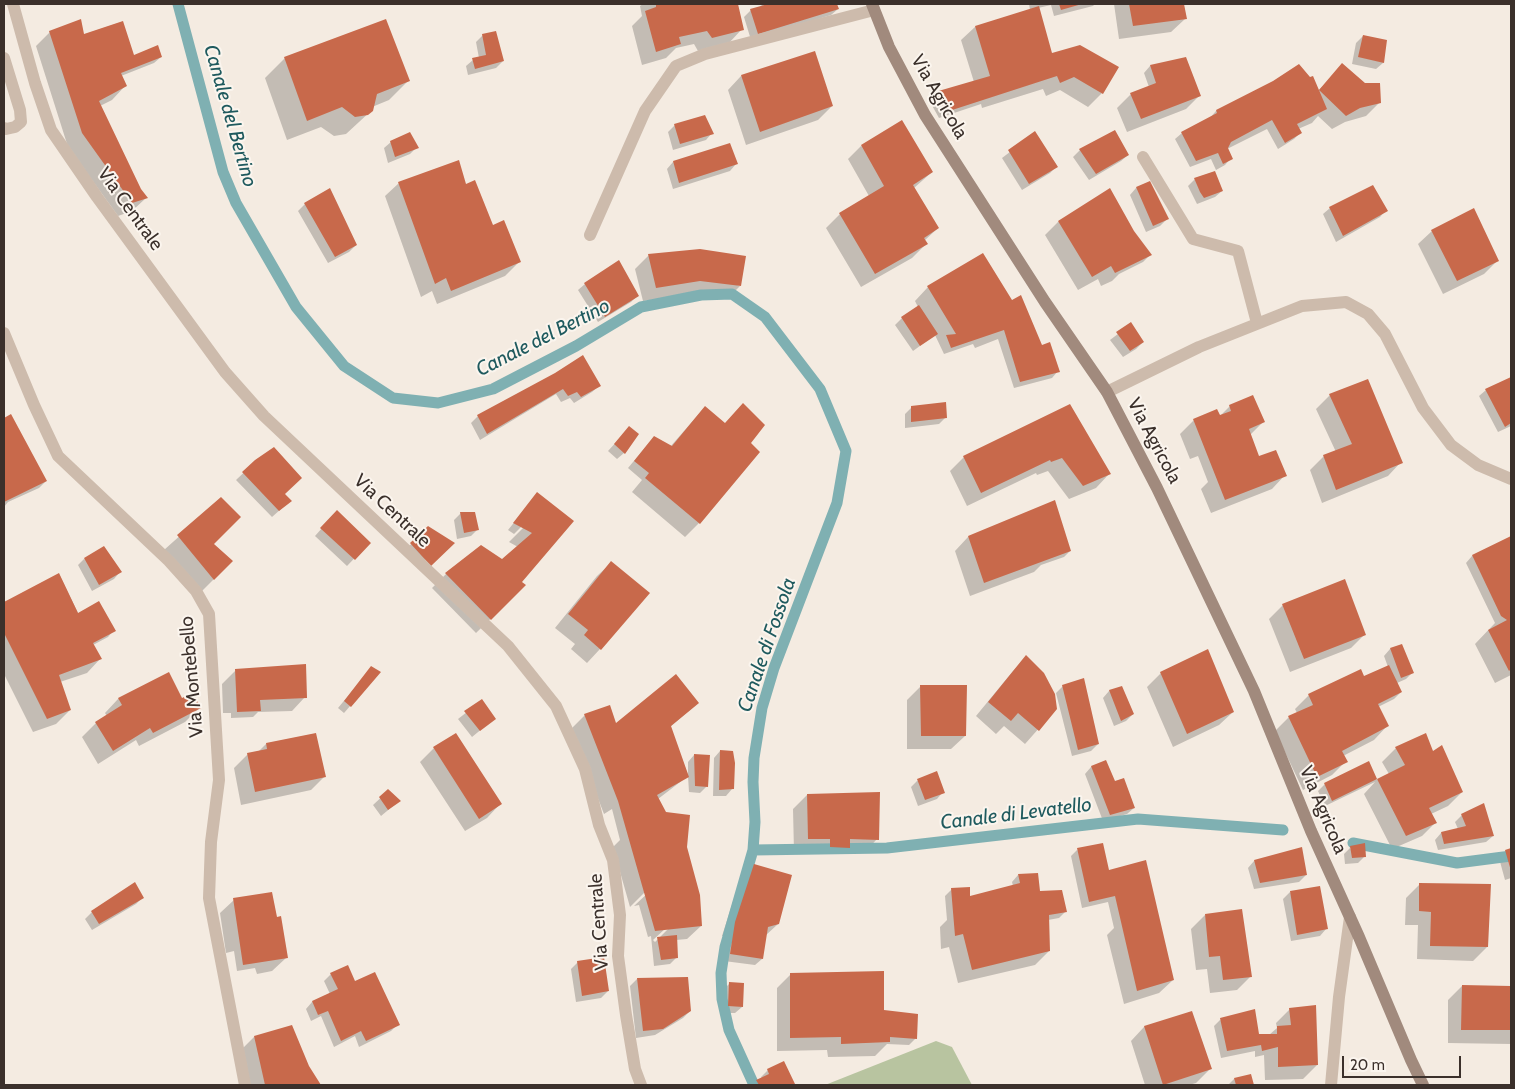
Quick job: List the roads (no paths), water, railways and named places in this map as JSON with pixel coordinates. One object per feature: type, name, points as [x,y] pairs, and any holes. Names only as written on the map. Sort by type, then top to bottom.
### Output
[{"type":"street","name":"Via Centrale","points":[[13,4],[34,83],[51,130],[103,205],[225,372],[264,416],[508,646],[556,706],[585,769],[599,825],[613,860],[620,915],[619,964],[635,1069],[641,1085]]},
{"type":"street","name":"Via Agricola","points":[[590,235],[645,111],[676,66],[706,54],[873,7],[889,47],[925,115],[1045,302],[1107,392],[1158,488],[1254,691],[1311,831],[1423,1085]]},
{"type":"street","points":[[4,58],[20,110],[21,122],[15,127],[4,128]]},
{"type":"street","points":[[1143,157],[1193,239],[1238,251],[1257,323]]},
{"type":"street","points":[[1107,392],[1199,347],[1302,306],[1346,302],[1368,314],[1385,334],[1423,408],[1451,445],[1478,465],[1511,480]]},
{"type":"street","name":"Via Montebello","points":[[4,333],[58,456],[169,561],[196,591],[209,614],[219,780],[212,842],[209,898],[244,1085]]},
{"type":"street","points":[[1331,1085],[1339,997],[1350,917]]},
{"type":"waterway","name":"Canale del Bertino","points":[[178,4],[223,172],[236,203],[296,307],[344,366],[393,398],[438,403],[493,389],[576,346],[641,307],[701,295],[732,294],[765,317],[820,389],[846,451],[837,503],[774,668],[762,708],[754,758],[755,822],[753,850],[725,947],[721,973],[722,999],[729,1030],[754,1085]]},
{"type":"waterway","name":"Canale di Levatello","points":[[753,850],[887,848],[1138,819],[1283,830]]},
{"type":"waterway","name":"Canale di Levatello","points":[[1353,843],[1457,863],[1511,856]]},
{"type":"water label","name":"Canale di Fossola","points":[[767,645]]}]
